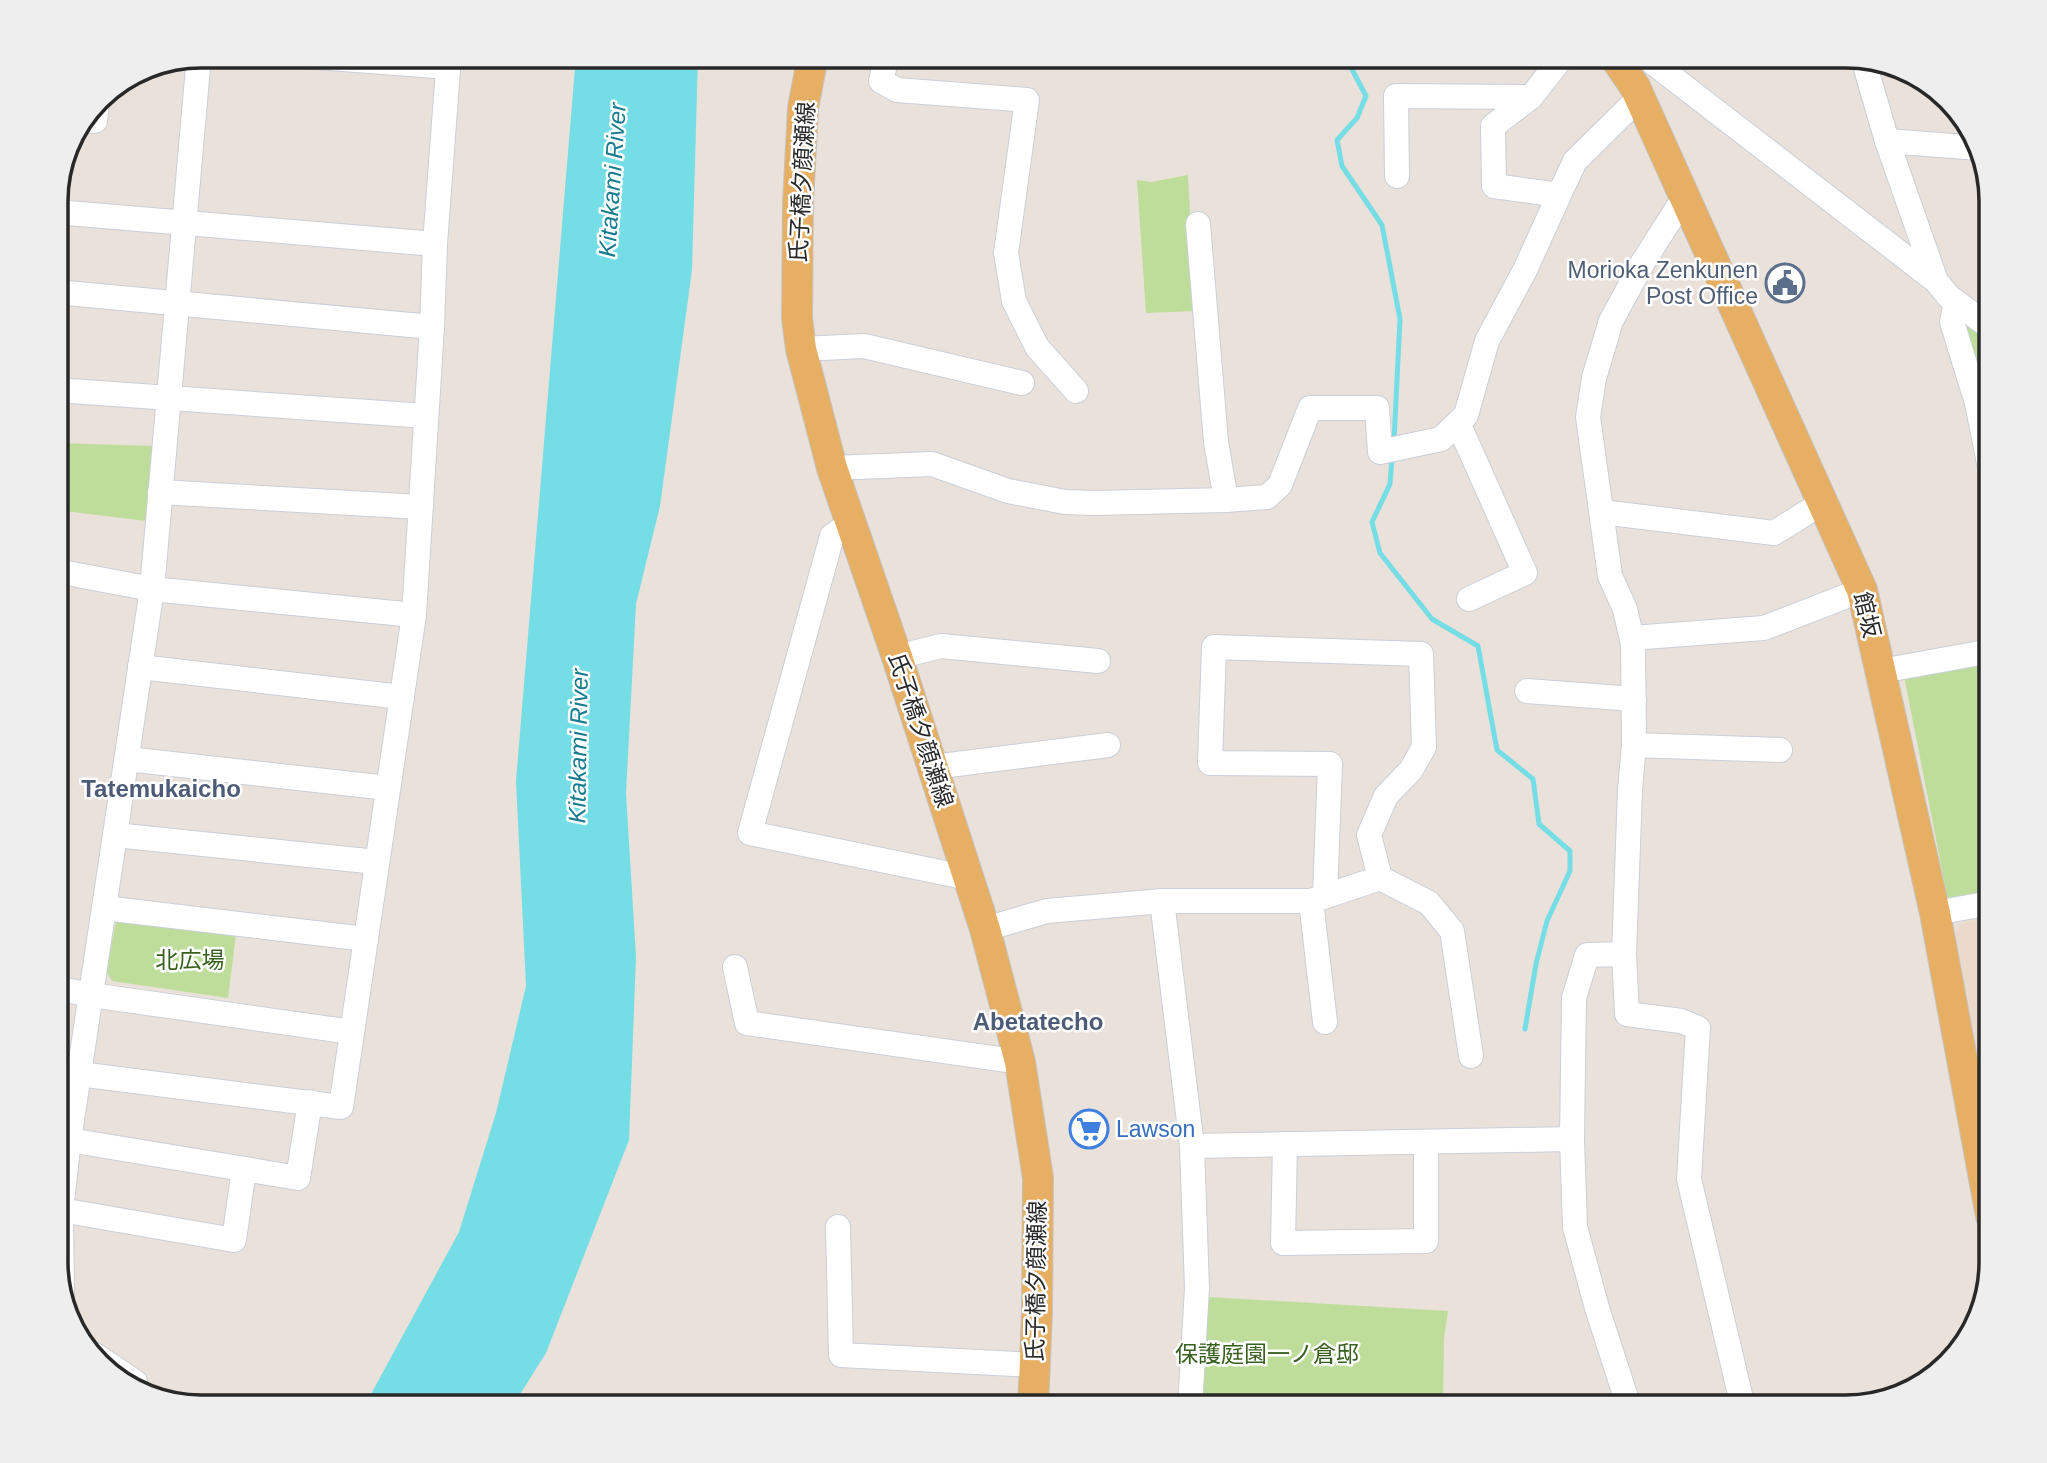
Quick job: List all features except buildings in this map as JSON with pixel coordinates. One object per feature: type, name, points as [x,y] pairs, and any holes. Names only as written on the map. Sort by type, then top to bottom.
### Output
[{"type":"main road","name":"館坂","points":[[1622,68],[1635,87],[1862,590],[1935,914],[1979,1151]]},
{"type":"main road","name":"氏子橋夕顔瀬線","points":[[811,69],[803,108],[798,203],[797,318],[802,349],[832,468],[969,878],[1020,1062],[1038,1178],[1034,1395]]},
{"type":"street","points":[[1555,68],[1531,97],[1493,126],[1494,186],[1559,195]]},
{"type":"street","points":[[1658,68],[1936,281],[1956,302],[1979,319]]},
{"type":"street","points":[[198,69],[152,589],[69,1140],[298,1178],[310,1102]]},
{"type":"street","points":[[79,1074],[341,1107],[414,614],[435,244],[448,69]]},
{"type":"street","points":[[884,69],[881,81],[897,90],[1027,100],[1006,253],[1014,301],[1037,347],[1076,391]]},
{"type":"street","points":[[1866,70],[1887,141],[1936,281]]},
{"type":"street","points":[[1396,176],[1396,96],[1531,97]]},
{"type":"street","points":[[832,468],[932,464],[1008,491],[1065,502],[1226,499],[1267,497],[1280,485],[1310,408],[1377,408],[1380,452],[1441,439],[1466,415],[1487,341],[1525,270],[1575,160],[1639,98]]},
{"type":"street","points":[[1887,141],[1967,147]]},
{"type":"street","points":[[1684,198],[1643,262],[1611,321],[1594,378],[1588,417],[1610,576],[1625,610],[1632,638],[1634,745],[1624,954],[1627,1014],[1681,1021],[1698,1027],[1689,1179],[1740,1395]]},
{"type":"street","points":[[69,213],[435,244]]},
{"type":"street","points":[[1198,224],[1216,442],[1226,499]]},
{"type":"street","points":[[69,293],[432,327]]},
{"type":"street","points":[[1956,302],[1952,322],[1979,413]]},
{"type":"street","points":[[802,349],[864,346],[1022,383]]},
{"type":"street","points":[[69,391],[426,416]]},
{"type":"street","points":[[1458,423],[1525,573],[1469,599]]},
{"type":"street","points":[[160,492],[421,508]]},
{"type":"street","points":[[1602,512],[1774,533],[1822,503]]},
{"type":"street","points":[[850,523],[832,536],[750,833],[969,878]]},
{"type":"street","points":[[69,573],[152,589],[414,614]]},
{"type":"street","points":[[1632,638],[1764,628],[1862,590]]},
{"type":"street","points":[[897,657],[941,646],[1098,661]]},
{"type":"street","points":[[1325,1022],[1318,898],[1330,764],[1210,763],[1214,647],[1421,654],[1424,747],[1411,770],[1386,796],[1369,835],[1380,878]]},
{"type":"street","points":[[1881,671],[1979,653]]},
{"type":"street","points":[[140,667],[402,696]]},
{"type":"street","points":[[1527,691],[1634,699]]},
{"type":"street","points":[[933,767],[1108,745]]},
{"type":"street","points":[[1634,745],[1780,750]]},
{"type":"street","points":[[127,759],[388,788]]},
{"type":"street","points":[[115,835],[377,862]]},
{"type":"street","points":[[985,929],[1046,911],[1162,901],[1318,898],[1380,878],[1429,903],[1452,931],[1471,1056]]},
{"type":"street","points":[[1162,901],[1192,1146],[1197,1288],[1191,1395]]},
{"type":"street","points":[[1935,914],[1979,905]]},
{"type":"street","points":[[104,908],[366,939]]},
{"type":"street","points":[[1624,954],[1587,954],[1574,998],[1572,1139],[1575,1227],[1625,1395]]},
{"type":"street","points":[[735,967],[747,1023],[1020,1062]]},
{"type":"street","points":[[69,991],[352,1032]]},
{"type":"street","points":[[1192,1146],[1572,1139]]},
{"type":"street","points":[[1284,1144],[1283,1243],[1426,1241],[1426,1142]]},
{"type":"street","points":[[69,1211],[234,1240],[244,1170]]},
{"type":"street","points":[[838,1227],[841,1355],[1035,1365]]},
{"type":"shaded area","points":[[1979,919],[1979,1066],[1954,940],[1959,923]]},
{"type":"green space","points":[[1188,175],[1195,311],[1146,313],[1137,180],[1151,182]]},
{"type":"green space","points":[[1962,316],[1979,329],[1979,385]]},
{"type":"green space","points":[[69,443],[154,446],[147,521],[69,512]]},
{"type":"green space","points":[[1979,662],[1979,895],[1948,900],[1904,676]]},
{"type":"green space","name":"北広場","points":[[116,922],[236,934],[228,998],[112,981],[106,971]]},
{"type":"green space","name":"保護庭園一ノ倉邸","points":[[1208,1297],[1448,1311],[1444,1339],[1443,1395],[1201,1395]]},
{"type":"water","name":"Kitakami River","points":[[575,69],[698,69],[692,270],[660,506],[636,604],[626,793],[636,957],[629,1140],[546,1353],[520,1395],[371,1395],[459,1232],[496,1113],[526,986],[516,781]]},
{"type":"waterway","points":[[1351,68],[1366,96],[1357,118],[1337,140],[1342,166],[1382,225],[1400,319],[1394,441]]},
{"type":"waterway","points":[[1392,458],[1390,484],[1372,522],[1380,553],[1432,619],[1478,646],[1497,750],[1533,779],[1539,824],[1570,851],[1570,871],[1547,921],[1536,964],[1525,1029]]},
{"type":"place","name":"Morioka Zenkunen Post Office","points":[[1785,283]]},
{"type":"place","name":"Lawson","points":[[1089,1129]]},
{"type":"district","name":"Tatemukaicho","points":[[161,788]]},
{"type":"district","name":"Abetatecho","points":[[1038,1021]]}]
